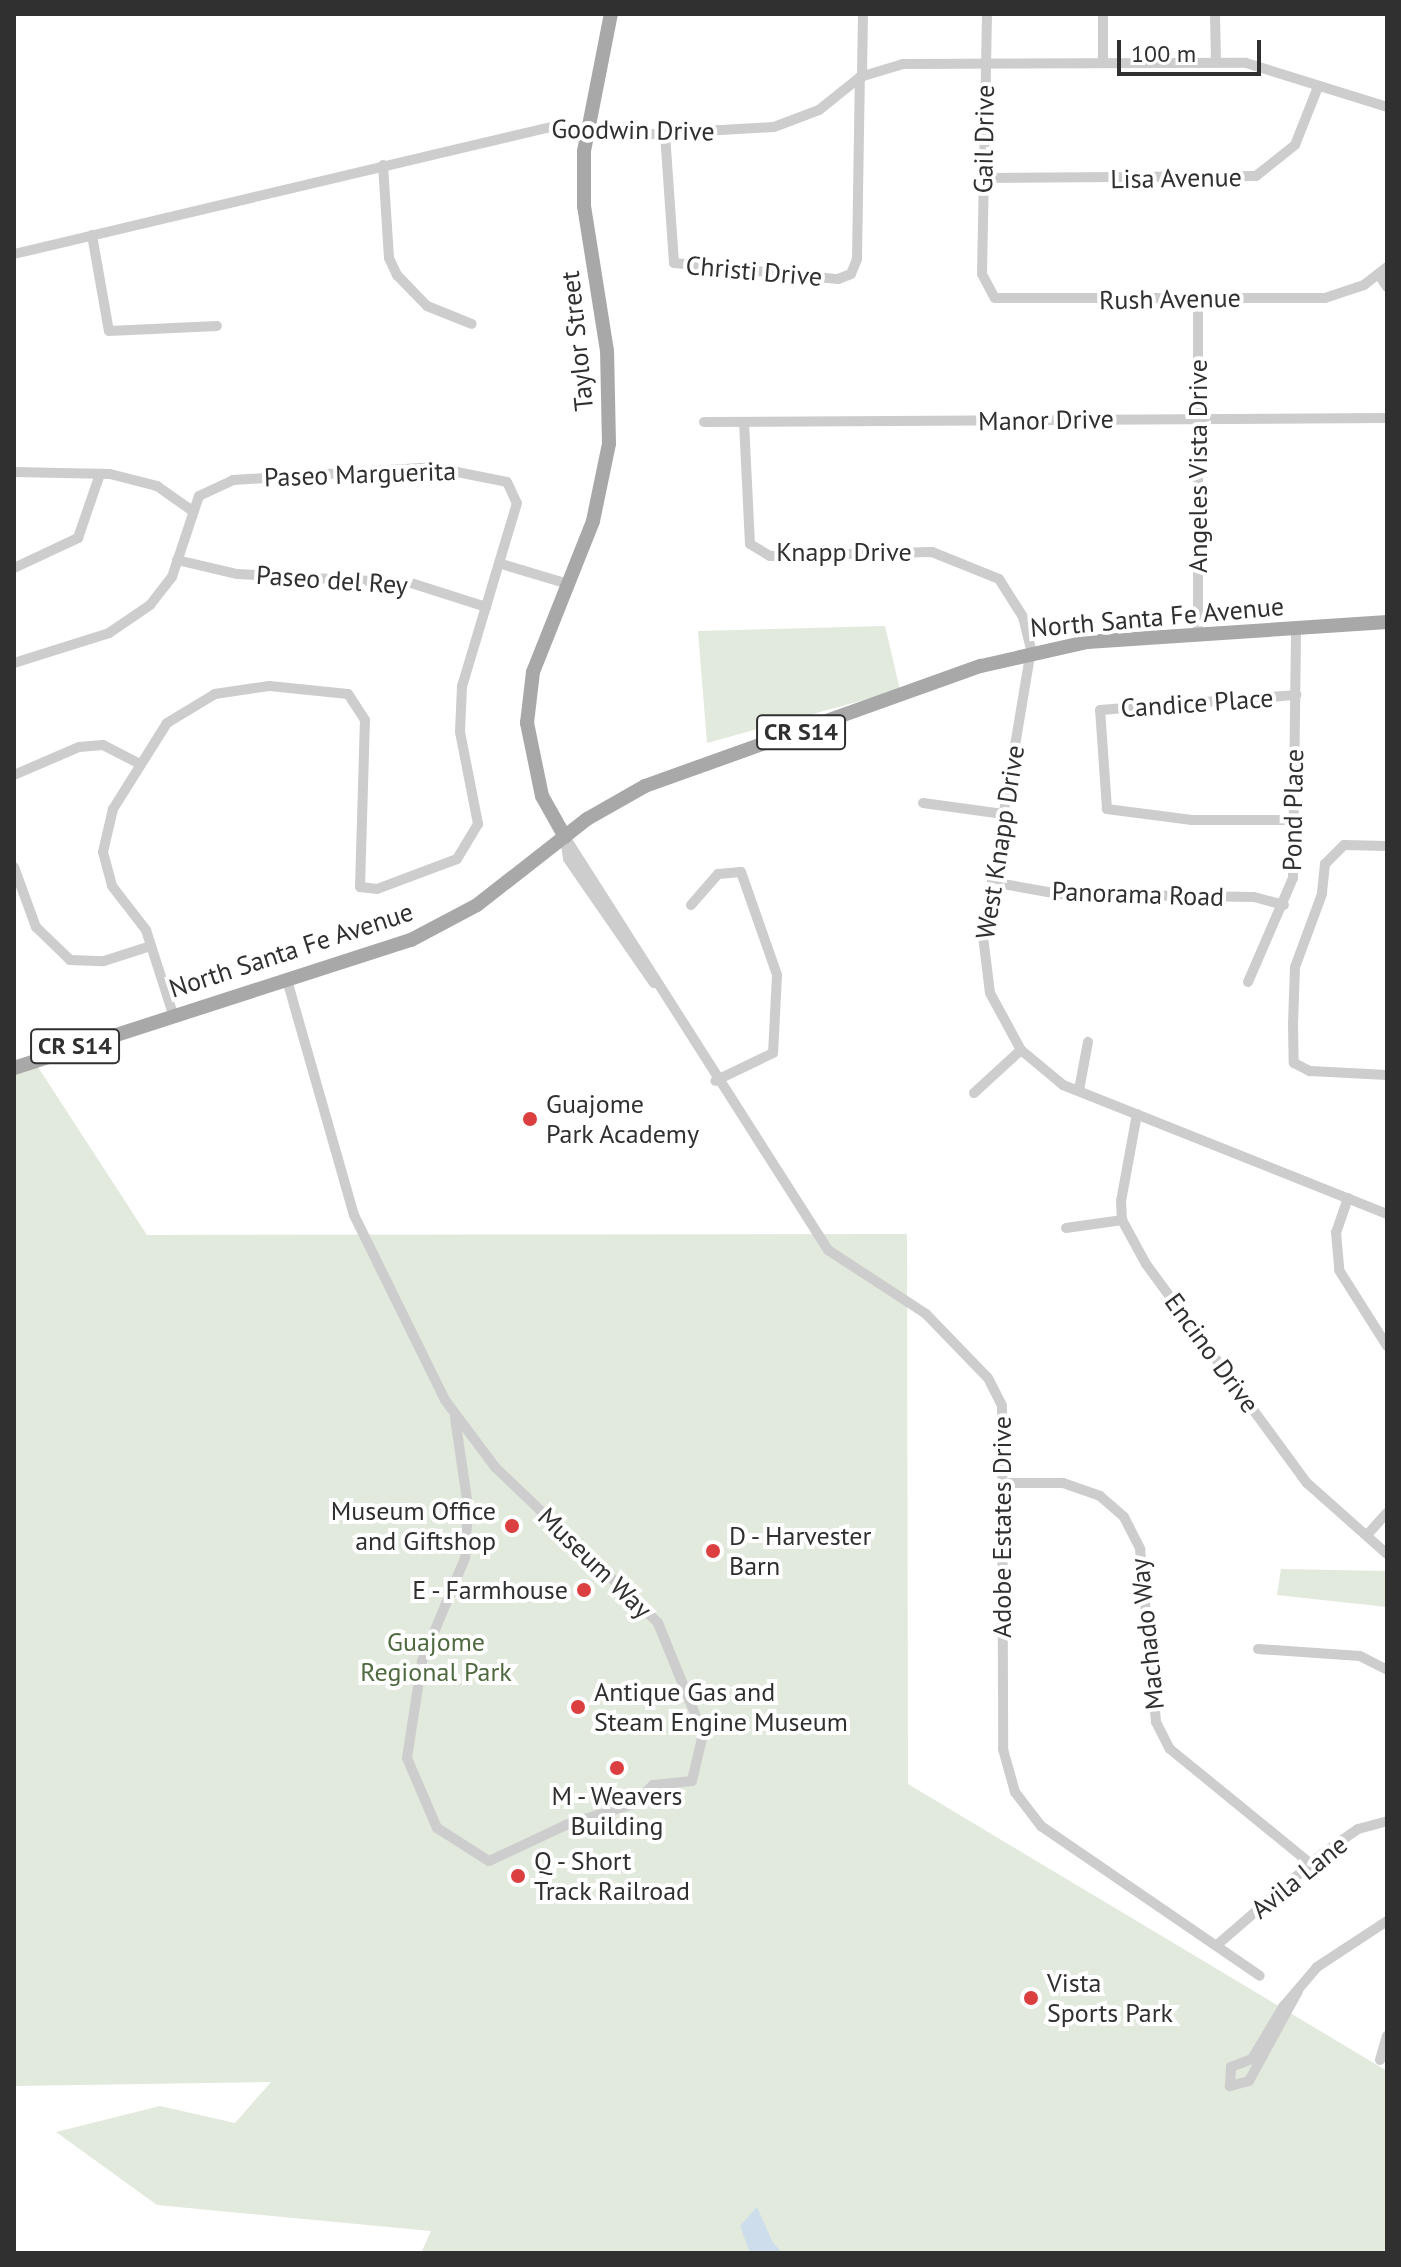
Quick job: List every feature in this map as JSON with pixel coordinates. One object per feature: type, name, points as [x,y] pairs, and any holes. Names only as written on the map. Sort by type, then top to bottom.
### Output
[{"type":"main road","name":"Taylor Street","points":[[565,837],[542,796],[527,723],[533,672],[597,508],[610,422],[607,351],[584,206],[587,129],[611,14]]},
{"type":"main road","name":"North Santa Fe Avenue","points":[[14,1068],[173,1014],[287,980],[444,924],[565,837],[645,786],[1031,650],[1387,622]]},
{"type":"street","points":[[861,77],[863,14]]},
{"type":"street","name":"Gail Drive","points":[[982,263],[987,14]]},
{"type":"street","points":[[1103,14],[1103,63]]},
{"type":"street","points":[[1215,14],[1216,63]]},
{"type":"street","name":"Goodwin Drive","points":[[14,254],[555,126],[665,134],[787,124],[861,77],[903,64],[1216,63],[1272,69],[1318,87],[1387,107]]},
{"type":"street","name":"Christi Drive","points":[[665,134],[674,263],[838,279],[851,274],[857,259],[861,77]]},
{"type":"street","name":"Lisa Avenue","points":[[983,178],[1256,176],[1295,145],[1318,87]]},
{"type":"street","points":[[383,165],[389,258],[397,275],[427,306],[472,324]]},
{"type":"street","points":[[92,235],[109,331],[217,326]]},
{"type":"street","name":"Rush Avenue","points":[[982,263],[986,288],[1008,302],[1325,298],[1383,271],[1387,287]]},
{"type":"street","name":"Angeles Vista Drive","points":[[1198,298],[1198,635]]},
{"type":"street","name":"Manor Drive","points":[[704,422],[1387,418]]},
{"type":"street","name":"Knapp Drive","points":[[744,422],[750,544],[770,556],[901,549],[979,566],[1014,596],[1031,650]]},
{"type":"street","name":"Paseo Marguerita","points":[[173,1014],[151,946],[112,886],[103,852],[106,826],[140,764],[189,704],[269,686],[332,687],[356,700],[365,720],[360,887],[377,889],[457,859],[478,824],[460,732],[462,686],[486,607],[505,565],[517,503],[507,482],[484,473],[432,467],[252,477],[217,485],[191,510]]},
{"type":"street","points":[[14,472],[100,474],[157,486],[191,510],[172,577],[135,618],[14,663]]},
{"type":"street","points":[[14,568],[78,538],[100,474]]},
{"type":"street","name":"Paseo del Rey","points":[[177,560],[237,574],[411,583],[486,607]]},
{"type":"street","points":[[505,565],[568,584]]},
{"type":"street","name":"Pond Place","points":[[1248,982],[1284,905],[1293,878],[1296,629]]},
{"type":"street","name":"West Knapp Drive","points":[[1021,1050],[984,972],[992,882],[1031,650]]},
{"type":"street","name":"Candice Place","points":[[1294,820],[1192,820],[1107,809],[1100,710],[1296,695]]},
{"type":"street","points":[[14,775],[79,747],[103,745],[140,764]]},
{"type":"street","points":[[923,803],[1003,814]]},
{"type":"street","name":"Adobe Estates Drive","points":[[565,837],[568,859],[659,987],[715,1081],[828,1250],[926,1314],[988,1378],[1002,1406],[1003,1749],[1010,1782],[1041,1826],[1260,1976]]},
{"type":"street","points":[[1387,846],[1344,845],[1325,864],[1322,894],[1295,967],[1293,1024],[1294,1063],[1310,1071],[1387,1075]]},
{"type":"street","points":[[14,867],[36,927],[70,960],[104,961],[151,946]]},
{"type":"street","points":[[691,905],[718,874],[741,872],[777,975],[773,1053],[715,1081]]},
{"type":"street","name":"Panorama Road","points":[[992,882],[1059,894],[1254,897],[1284,905]]},
{"type":"street","name":"Museum Way","points":[[287,980],[354,1215],[455,1418],[506,1478],[658,1623],[703,1734],[692,1781],[653,1785],[636,1803],[566,1825],[489,1861],[437,1828],[407,1758],[422,1661],[465,1558],[468,1506],[455,1418]]},
{"type":"street","points":[[1079,1090],[1088,1042]]},
{"type":"street","points":[[974,1093],[1021,1050],[1079,1090],[1387,1214]]},
{"type":"street","points":[[1066,1228],[1122,1220],[1121,1174],[1137,1114]]},
{"type":"street","points":[[1348,1198],[1336,1232],[1339,1270],[1387,1346]]},
{"type":"street","name":"Encino Drive","points":[[1122,1220],[1307,1483],[1387,1554]]},
{"type":"street","name":"Machado Way","points":[[1002,1483],[1063,1483],[1100,1496],[1124,1517],[1140,1549],[1156,1722],[1170,1749],[1311,1864]]},
{"type":"street","points":[[1367,1535],[1387,1513]]},
{"type":"street","points":[[1258,1649],[1360,1656],[1387,1670]]},
{"type":"street","name":"Avila Lane","points":[[1217,1945],[1311,1864],[1358,1829],[1387,1821]]},
{"type":"street","points":[[1298,1991],[1249,2081],[1230,2086],[1231,2067],[1252,2059],[1298,1991],[1344,1943],[1387,1921]]},
{"type":"street","points":[[1380,2060],[1387,2036]]},
{"type":"green space","points":[[885,626],[900,690],[707,743],[698,631]]},
{"type":"green space","name":"Guajome Regional Park","points":[[36,1064],[147,1235],[907,1234],[908,1784],[1387,2071],[1387,2253],[421,2253],[431,2231],[157,2205],[56,2132],[160,2106],[235,2123],[271,2082],[14,2086],[14,1071]]},
{"type":"green space","points":[[1281,1569],[1387,1571],[1387,1607],[1277,1595]]},
{"type":"water","points":[[757,2207],[772,2241],[782,2253],[750,2253],[740,2226]]},
{"type":"place","name":"Guajome Park Academy","points":[[530,1119]]},
{"type":"place","name":"Museum Office and Giftshop","points":[[512,1526]]},
{"type":"place","name":"D - Harvester Barn","points":[[713,1551]]},
{"type":"place","name":"E - Farmhouse","points":[[584,1590]]},
{"type":"place","name":"Antique Gas and Steam Engine Museum","points":[[578,1707]]},
{"type":"place","name":"M - Weavers Building","points":[[617,1768]]},
{"type":"place","name":"Q - Short Track Railroad","points":[[518,1876]]},
{"type":"place","name":"Vista Sports Park","points":[[1031,1998]]}]
